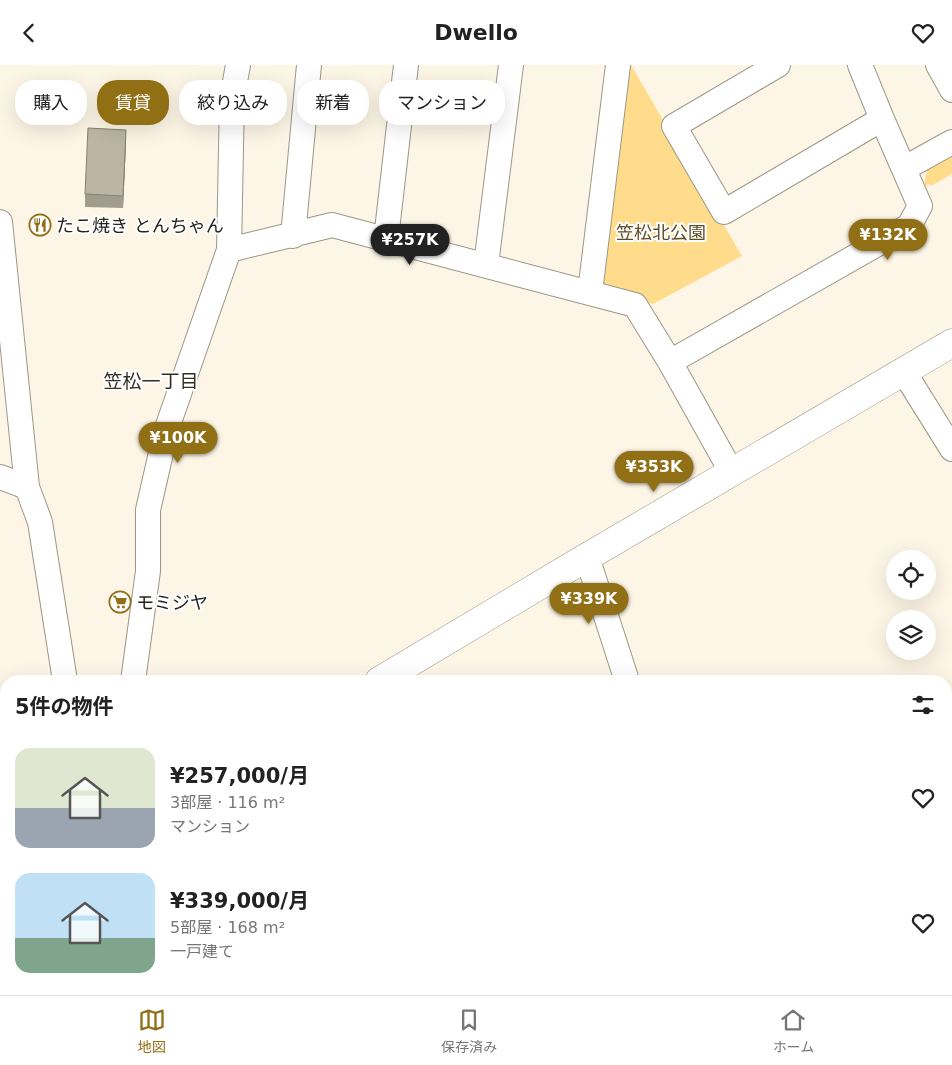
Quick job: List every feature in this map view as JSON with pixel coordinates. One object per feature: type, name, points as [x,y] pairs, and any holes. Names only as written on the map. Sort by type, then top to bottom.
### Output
[{"type":"street","points":[[134,675],[148,571],[148,510],[166,431],[230,249],[232,97],[238,65]]},
{"type":"street","points":[[294,236],[309,65]]},
{"type":"street","points":[[386,239],[406,65]]},
{"type":"street","points":[[486,265],[511,65]]},
{"type":"street","points":[[590,292],[618,65]]},
{"type":"street","points":[[778,65],[674,126],[724,212],[882,119]]},
{"type":"street","points":[[670,363],[909,226],[920,206],[860,65]]},
{"type":"street","points":[[938,65],[952,90]]},
{"type":"street","points":[[905,169],[952,142]]},
{"type":"street","points":[[0,222],[27,487],[40,522],[64,675]]},
{"type":"street","points":[[230,249],[294,236],[332,225],[635,305],[732,473]]},
{"type":"street","points":[[389,675],[952,343]]},
{"type":"street","points":[[904,372],[952,449]]},
{"type":"street","points":[[0,477],[27,487]]},
{"type":"street","points":[[587,557],[626,675]]},
{"type":"green space","name":"笠松北公園","points":[[628,65],[631,65],[742,256],[653,304],[594,288]]},
{"type":"green space","points":[[952,155],[952,174],[931,186],[929,184],[924,187],[927,169]]},
{"type":"building","points":[[88,128],[126,130],[123,196],[85,194]]},
{"type":"place","name":"たこ焼き とんちゃん","points":[[40,225]]},
{"type":"place","name":"モミジヤ","points":[[120,602]]},
{"type":"district","name":"笠松一丁目","points":[[151,381]]}]
